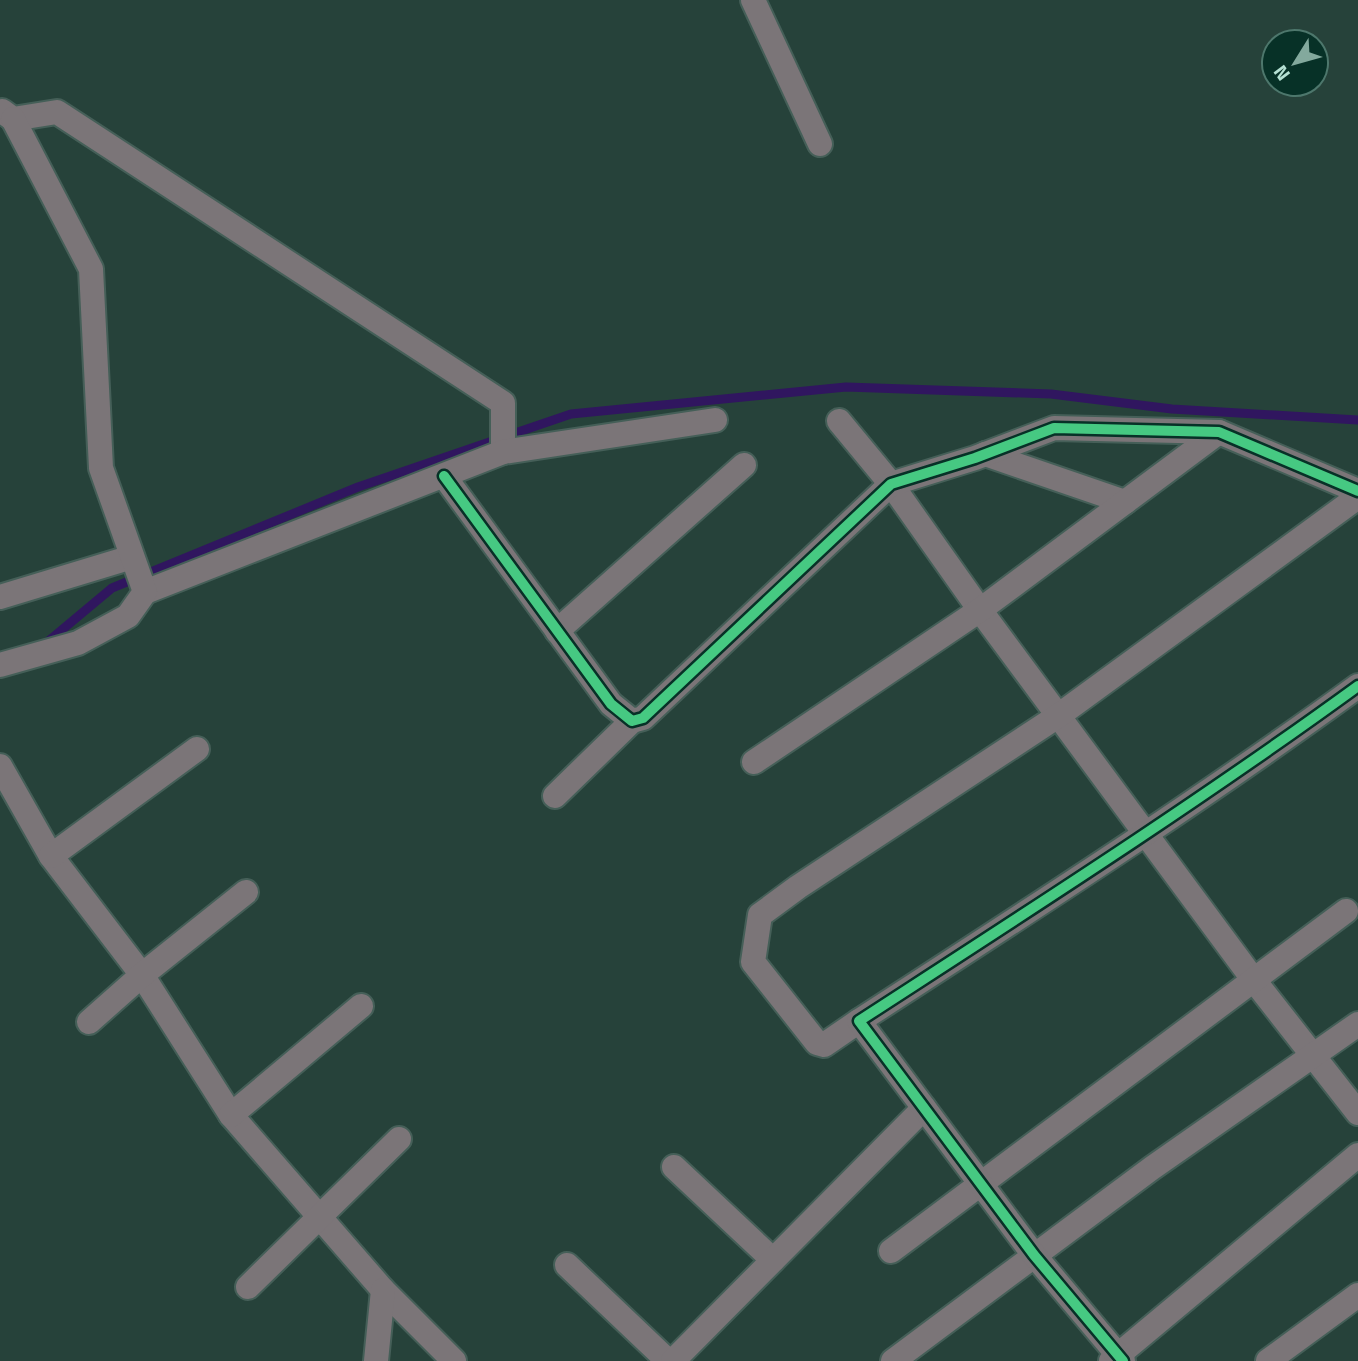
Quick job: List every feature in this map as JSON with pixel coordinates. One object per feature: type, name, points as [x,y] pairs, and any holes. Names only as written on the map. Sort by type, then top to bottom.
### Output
[{"type":"street","points":[[752,0],[820,144]]},
{"type":"street","points":[[145,592],[101,468],[91,269],[6,115],[57,112],[503,403],[502,452]]},
{"type":"street","points":[[0,665],[78,643],[128,616],[145,592],[502,452],[715,420]]},
{"type":"street","points":[[839,421],[891,485],[1253,979],[1358,1113]]},
{"type":"street","points":[[555,796],[632,721],[643,718],[891,485],[1054,428],[1219,432],[1358,494],[1058,716],[797,887],[760,915],[753,962],[817,1043],[824,1045],[1146,834],[1358,686]]},
{"type":"street","points":[[754,762],[980,610],[1219,432]]},
{"type":"street","points":[[985,454],[1125,502]]},
{"type":"street","points":[[557,632],[744,465]]},
{"type":"street","points":[[444,476],[611,704],[632,721]]},
{"type":"street","points":[[0,597],[132,557]]},
{"type":"street","points":[[51,856],[197,750]]},
{"type":"street","points":[[0,766],[51,856],[142,975],[231,1115],[383,1290],[454,1361]]},
{"type":"street","points":[[89,1022],[142,975],[246,892]]},
{"type":"street","points":[[891,1251],[1346,911]]},
{"type":"street","points":[[231,1115],[361,1006]]},
{"type":"street","points":[[859,1021],[1034,1255],[1118,1359],[1358,1155]]},
{"type":"street","points":[[893,1361],[1152,1168],[1358,1024]]},
{"type":"street","points":[[567,1265],[670,1361],[924,1108]]},
{"type":"street","points":[[248,1287],[399,1139]]},
{"type":"street","points":[[674,1167],[773,1260]]},
{"type":"street","points":[[376,1361],[383,1290]]},
{"type":"street","points":[[1268,1361],[1358,1295]]},
{"type":"waterway","points":[[45,644],[112,588],[358,487],[571,414],[846,387],[1051,394],[1172,409],[1358,420]]},
{"type":"cycle path","points":[[444,476],[611,704],[632,721],[643,718],[891,484],[975,458],[1054,428],[1219,432],[1358,491]]},
{"type":"cycle path","points":[[1123,1361],[1034,1255],[859,1021],[1173,815],[1358,686]]}]
